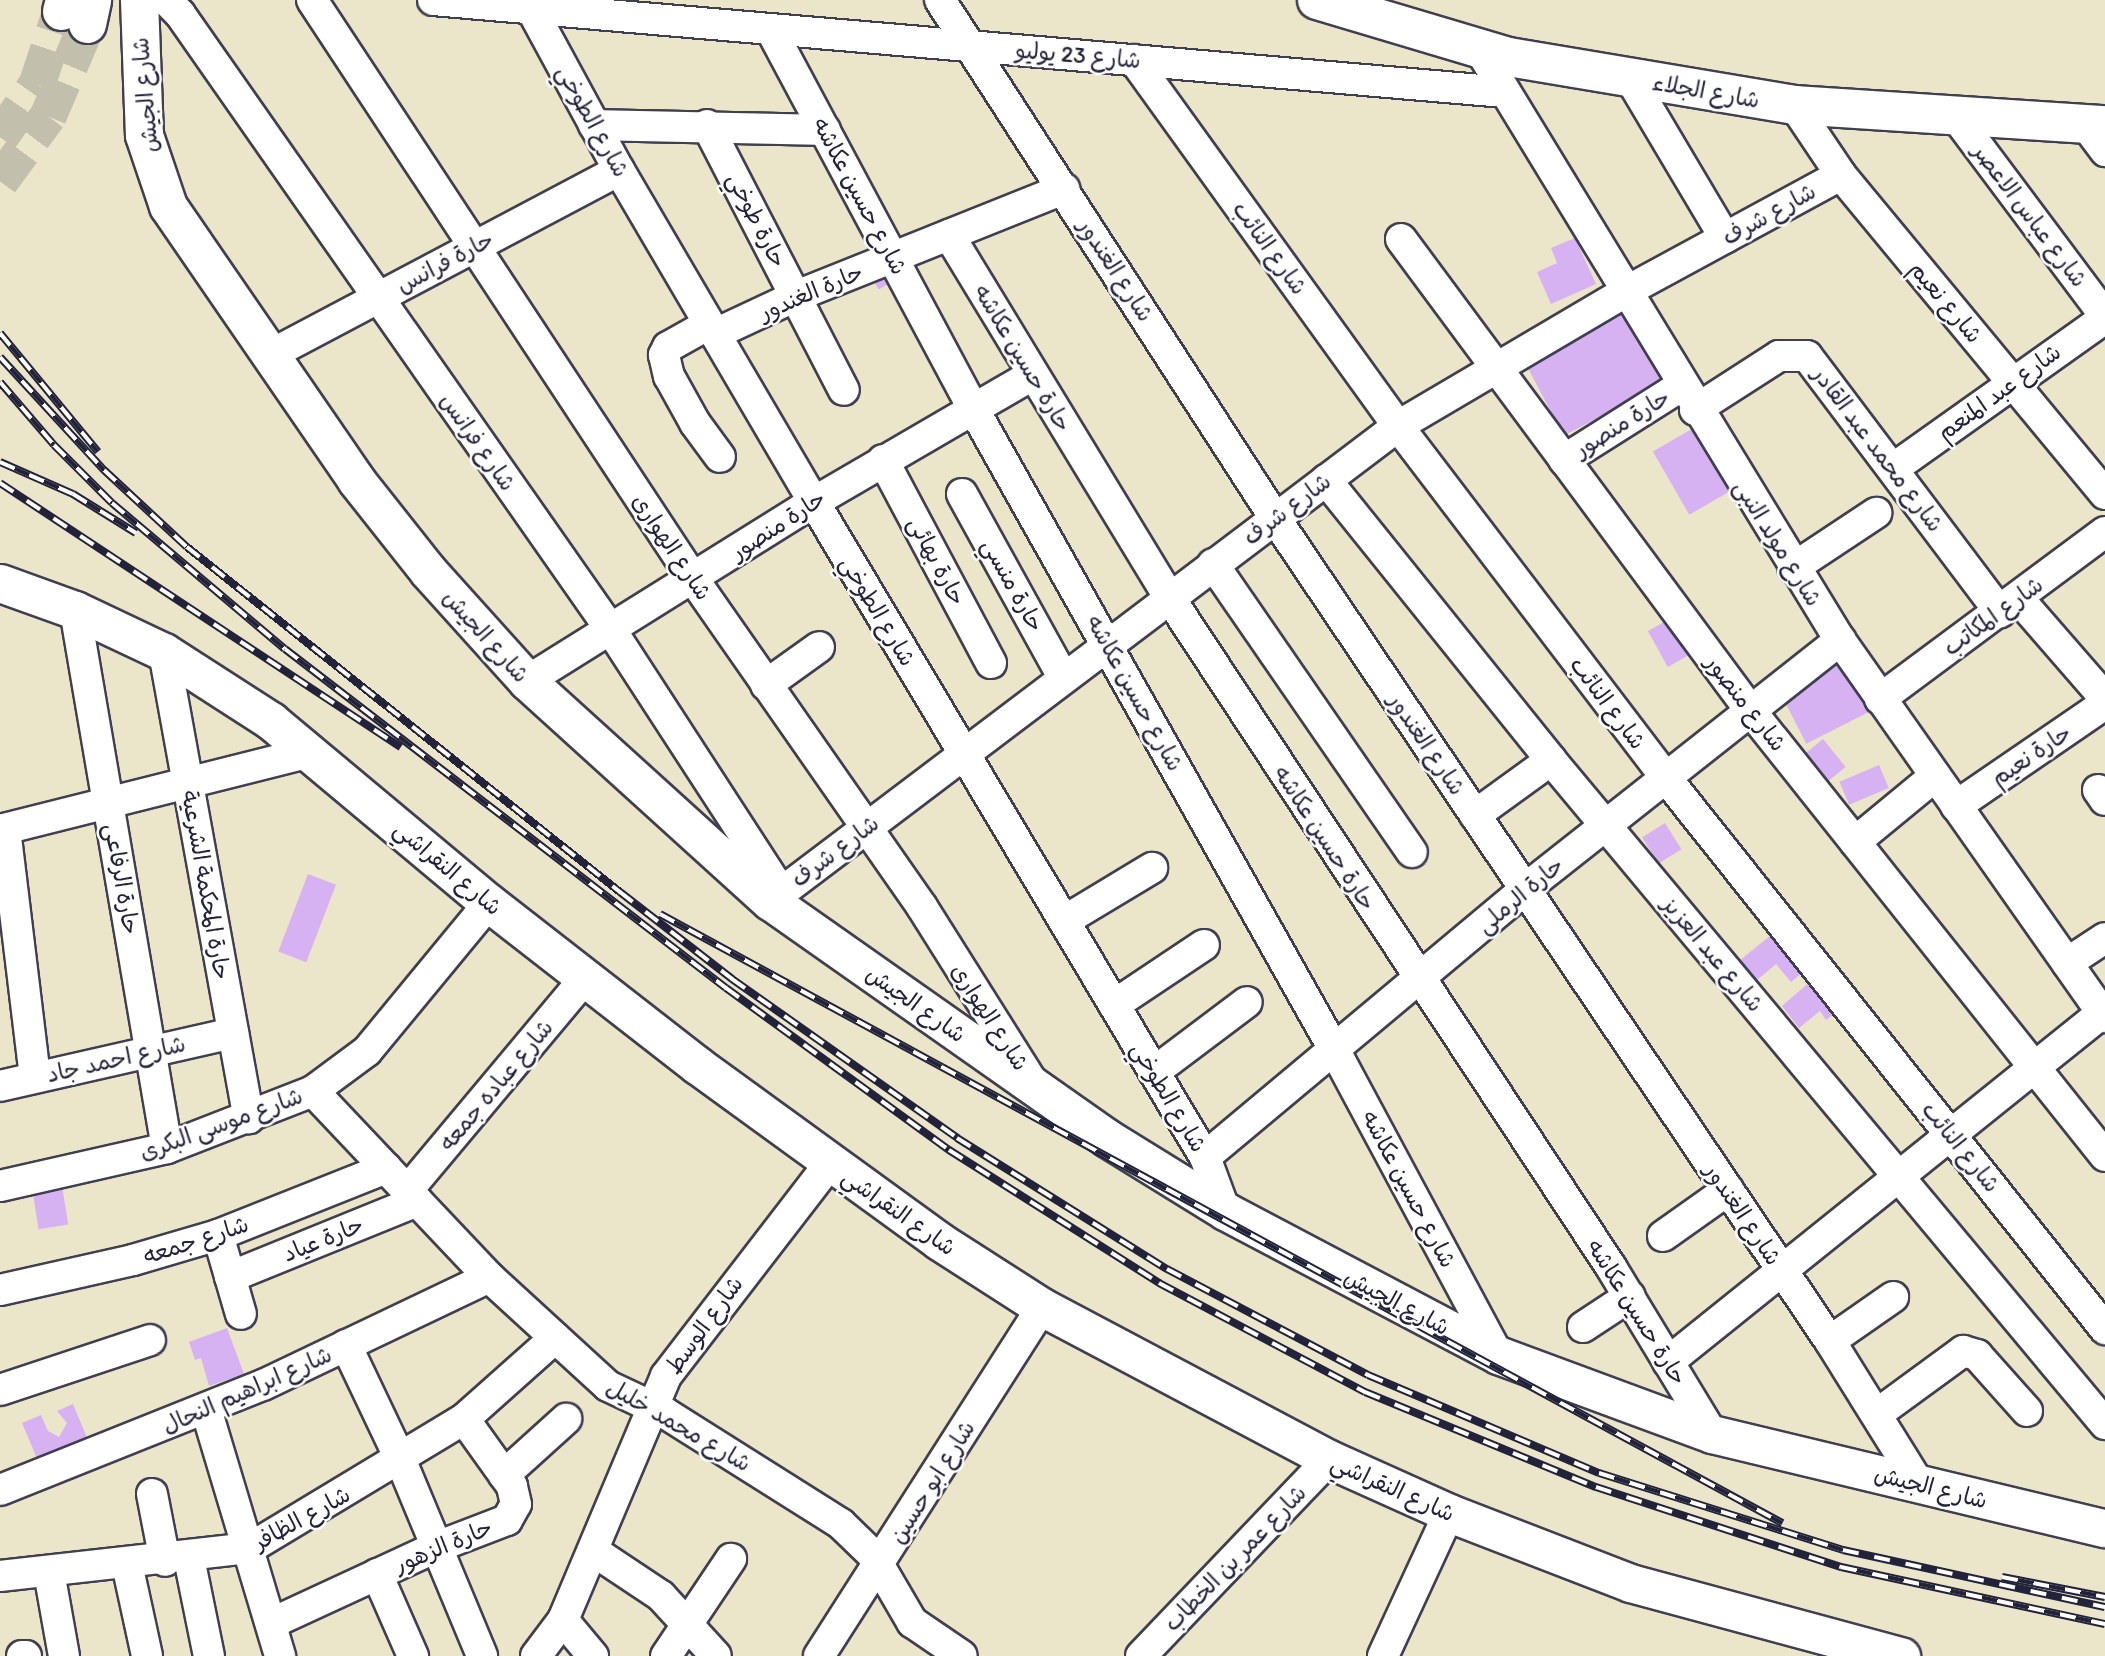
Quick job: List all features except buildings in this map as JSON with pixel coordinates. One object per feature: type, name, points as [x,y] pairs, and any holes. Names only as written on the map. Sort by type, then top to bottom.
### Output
[{"type":"highway","name":"شارع الجلاء","points":[[1317,0],[1480,50],[1630,78],[1794,105],[1954,114],[2098,134]]},
{"type":"main road","name":"شارع الجيش","points":[[139,0],[143,126],[159,185],[179,227],[356,480],[428,571],[527,681],[776,896],[1038,1090],[1225,1211],[1498,1355],[1712,1434],[2105,1528]]},
{"type":"main road","name":"شارع النقراشي","points":[[0,583],[75,610],[164,652],[311,752],[489,903],[584,979],[830,1163],[1042,1307],[1329,1460],[1449,1513],[1630,1583],[1901,1656]]},
{"type":"street","name":"شارع الهوارى","points":[[312,0],[694,580],[864,829],[922,907],[1038,1090]]},
{"type":"street","name":"شارع 23 يوليو","points":[[433,0],[496,3],[532,10],[652,10],[771,30],[1503,92]]},
{"type":"street","name":"شارع الغندور","points":[[940,0],[967,46],[1064,189],[1275,518],[1830,1341],[1919,1484]]},
{"type":"street","name":"شارع فرانس","points":[[176,5],[377,299],[611,629],[776,896]]},
{"type":"street","name":"شارع الطوخي","points":[[532,10],[619,170],[712,329],[962,754],[1205,1157],[1225,1211]]},
{"type":"street","name":"شارع حسين عكاشه","points":[[771,30],[973,408],[1335,1051],[1498,1355]]},
{"type":"street","name":"شارع مولد النبى","points":[[1480,50],[1793,568],[1880,699],[2103,1015]]},
{"type":"street","name":"شارع النائب","points":[[1134,60],[1398,426],[1665,778],[2105,1329]]},
{"type":"street","points":[[1630,78],[1725,238]]},
{"type":"street","name":"شارع نعيم","points":[[1794,105],[1840,175],[2105,494]]},
{"type":"street","name":"شارع عباس الاعصر","points":[[1954,114],[2105,317]]},
{"type":"street","points":[[594,125],[707,125],[825,130]]},
{"type":"street","name":"حارة طوخي","points":[[707,125],[844,390]]},
{"type":"street","name":"حارة فرانس","points":[[270,355],[619,170]]},
{"type":"street","name":"شارع شرف","points":[[776,896],[1398,426],[1492,368],[1627,291],[1840,175]]},
{"type":"street","name":"حارة الغندور","points":[[720,457],[695,423],[664,355],[668,347],[1064,189]]},
{"type":"street","name":"حارة حسين عكاشه","points":[[949,235],[1169,597],[1419,982],[1630,1296],[1712,1434]]},
{"type":"street","name":"شارع منصور","points":[[1401,239],[1492,368],[1750,710],[2105,1156]]},
{"type":"street","name":"شارع عبد المنعم","points":[[1894,468],[2105,317]]},
{"type":"street","name":"شارع محمد عبد القادر","points":[[1688,398],[1779,356],[1807,356],[1894,468],[2009,605],[2105,698]]},
{"type":"street","name":"حارة منصور","points":[[527,681],[694,580],[883,460],[1032,375]]},
{"type":"street","name":"حارة منصور","points":[[1564,460],[1688,398]]},
{"type":"street","name":"حارة بهائى","points":[[883,460],[991,663]]},
{"type":"street","name":"شارع عبد العزيز","points":[[1326,480],[1551,760],[2105,1424]]},
{"type":"street","name":"حارة منسي","points":[[962,494],[1063,677]]},
{"type":"street","points":[[1793,568],[1876,513]]},
{"type":"street","name":"شارع المكاتب","points":[[1880,699],[2105,532]]},
{"type":"street","points":[[1213,564],[1412,852]]},
{"type":"street","name":"حارة الرفاعى","points":[[75,610],[167,1148]]},
{"type":"street","name":"حارة الرملى","points":[[1205,1157],[1419,982],[1525,889],[1840,640]]},
{"type":"street","points":[[766,685],[819,647]]},
{"type":"street","name":"حارة المحكمة الشرعية","points":[[164,652],[249,1118]]},
{"type":"street","name":"حارة نعيم","points":[[1956,806],[2105,704]]},
{"type":"street","points":[[35,1077],[3,829],[311,752]]},
{"type":"street","points":[[1475,815],[1551,760]]},
{"type":"street","points":[[1855,842],[1935,776]]},
{"type":"street","points":[[1064,921],[1152,868]]},
{"type":"street","name":"شارع موسى البكرى","points":[[0,1186],[167,1148],[313,1091],[366,1051],[489,903]]},
{"type":"street","points":[[2067,963],[2105,938]]},
{"type":"street","points":[[1114,1006],[1204,945]]},
{"type":"street","name":"شارع عباده جمعه","points":[[412,1196],[584,979]]},
{"type":"street","points":[[1154,1072],[1247,1002]]},
{"type":"street","points":[[1668,1362],[1950,1133],[2103,1015]]},
{"type":"street","name":"شارع احمد جاد","points":[[0,1086],[233,1033]]},
{"type":"street","name":"شارع محمد خليل","points":[[313,1091],[489,1278],[608,1385],[652,1406],[841,1524],[863,1542],[912,1622],[962,1656]]},
{"type":"street","name":"شارع الوسط","points":[[536,1656],[564,1620],[595,1552],[666,1376],[699,1328],[830,1163]]},
{"type":"street","name":"شارع جمعه","points":[[0,1290],[133,1260],[218,1235],[386,1168]]},
{"type":"street","points":[[1663,1236],[1728,1190]]},
{"type":"street","name":"حارة عياد","points":[[230,1278],[412,1196]]},
{"type":"street","points":[[218,1235],[241,1314]]},
{"type":"street","name":"شارع ابراهيم النحال","points":[[0,1490],[206,1409],[489,1278]]},
{"type":"street","points":[[1583,1326],[1630,1296]]},
{"type":"street","points":[[1830,1341],[1893,1297]]},
{"type":"street","name":"شارع ابو حسين","points":[[819,1656],[879,1567],[1042,1307]]},
{"type":"street","name":"شارع الظافر","points":[[0,1576],[177,1559],[250,1548],[401,1461],[464,1419],[555,1338]]},
{"type":"street","points":[[0,1390],[150,1340]]},
{"type":"street","points":[[346,1345],[401,1461],[434,1548],[482,1656]]},
{"type":"street","points":[[1877,1414],[1963,1351],[1977,1355],[2027,1411]]},
{"type":"street","points":[[206,1409],[250,1548],[280,1656]]},
{"type":"street","name":"حارة الزهور","points":[[272,1623],[434,1548],[507,1520],[516,1504],[504,1475],[464,1419]]},
{"type":"street","points":[[504,1475],[566,1419]]},
{"type":"street","name":"شارع عمر بن الخطاب","points":[[1141,1656],[1329,1460]]},
{"type":"street","points":[[152,1494],[209,1656]]},
{"type":"street","points":[[1383,1656],[1449,1513]]},
{"type":"street","points":[[595,1552],[661,1596],[690,1624],[716,1656]]},
{"type":"street","points":[[666,1656],[690,1624],[731,1559]]},
{"type":"street","points":[[127,1564],[147,1656]]},
{"type":"street","points":[[49,1572],[64,1656]]},
{"type":"street","points":[[377,1574],[413,1656]]},
{"type":"street","points":[[564,1620],[593,1656]]},
{"type":"tunnel","points":[[0,137],[37,84],[61,11]]},
{"type":"tunnel","points":[[0,181],[48,116],[87,24]]},
{"type":"railway","points":[[0,333],[98,452]]},
{"type":"railway","points":[[0,357],[104,470],[187,547],[620,892],[732,979],[957,1138],[1167,1269],[1368,1375],[1599,1473],[1843,1550],[2105,1607]]},
{"type":"railway","points":[[0,382],[54,445],[112,503],[285,649],[726,988],[949,1150],[1159,1283],[1365,1392],[1596,1487],[1841,1567],[2105,1624]]},
{"type":"railway","points":[[0,462],[73,494],[136,533]]},
{"type":"railway","points":[[0,483],[401,747]]},
{"type":"railway","points":[[660,914],[1782,1523]]},
{"type":"railway","points":[[2002,1577],[2105,1597]]}]
